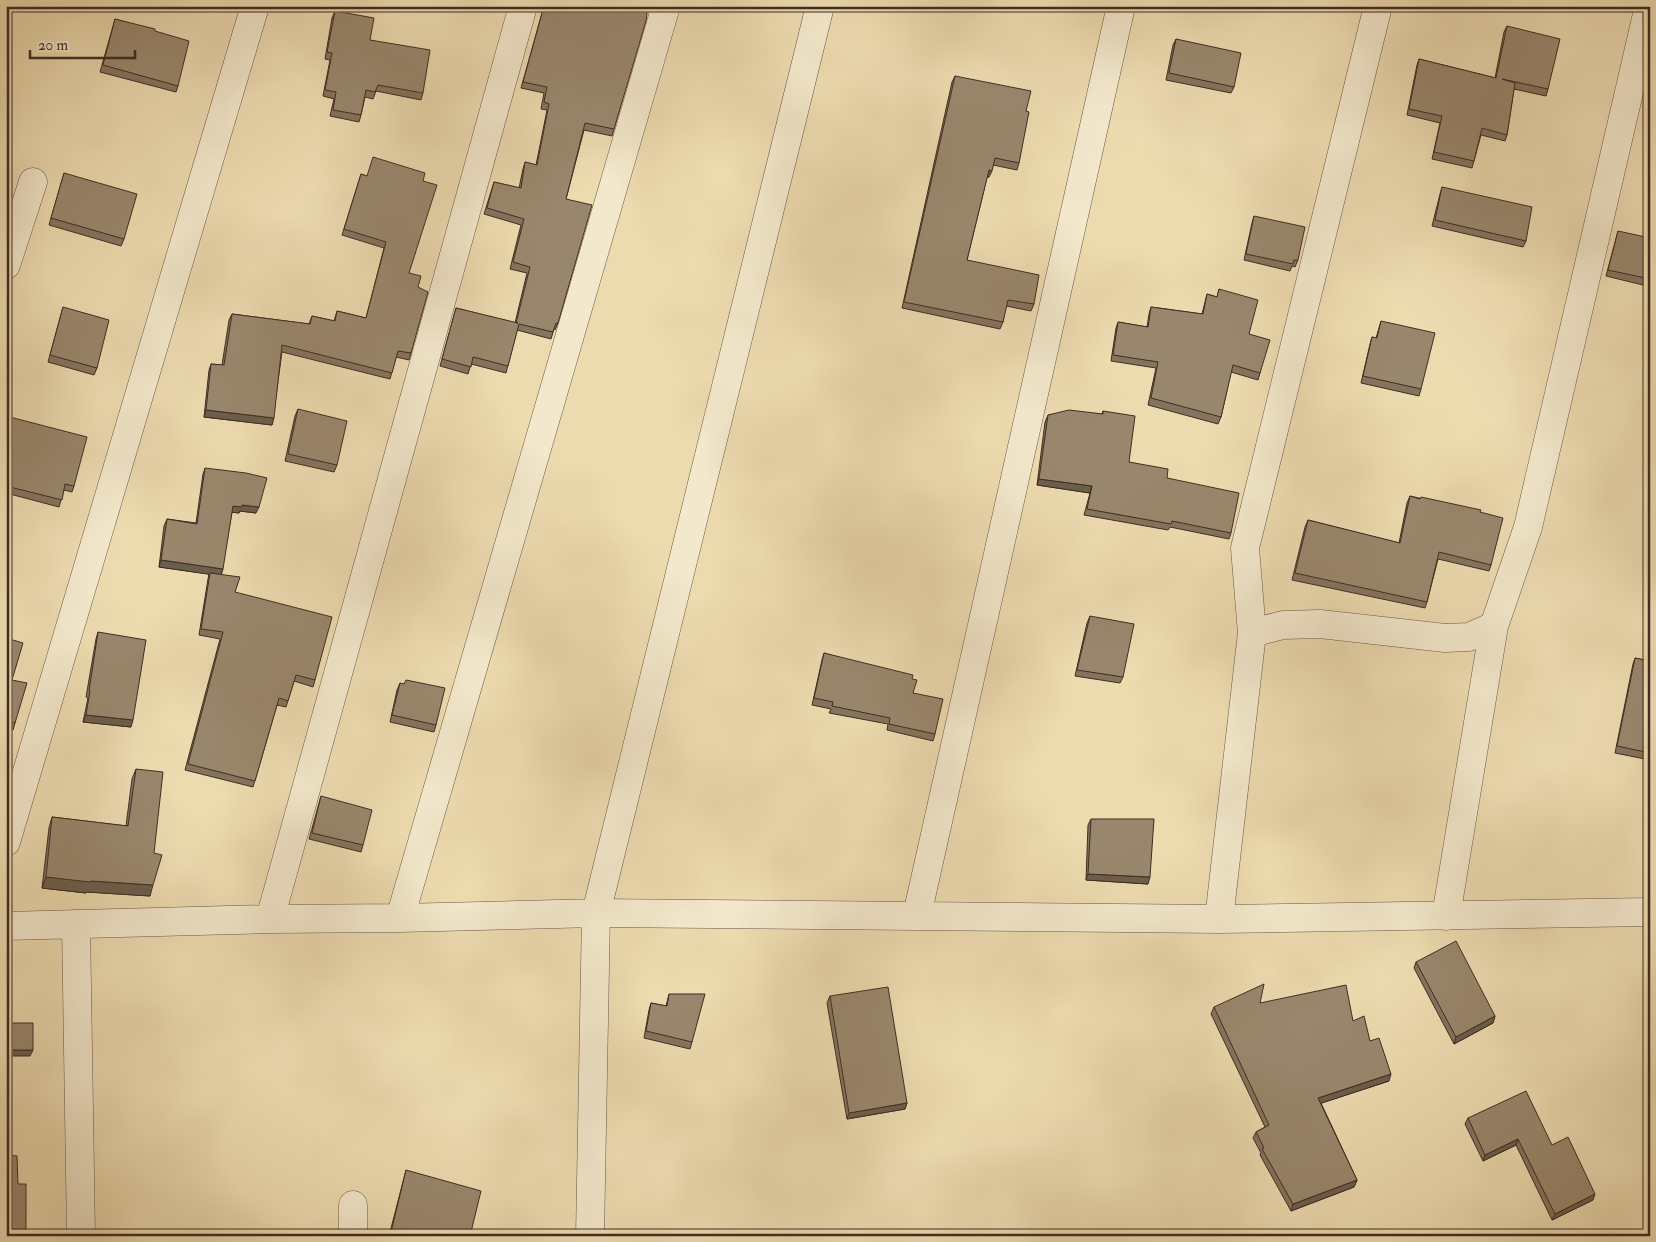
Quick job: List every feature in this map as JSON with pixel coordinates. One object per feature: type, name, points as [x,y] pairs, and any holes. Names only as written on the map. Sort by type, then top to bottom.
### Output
[{"type":"street","points":[[6,842],[255,6]]},
{"type":"street","points":[[270,919],[523,6]]},
{"type":"street","points":[[400,918],[666,6]]},
{"type":"street","points":[[590,1236],[596,913],[820,6]]},
{"type":"street","points":[[918,915],[1121,6]]},
{"type":"street","points":[[1219,919],[1252,632],[1245,548],[1378,6]]},
{"type":"street","points":[[1446,916],[1494,626],[1528,527],[1649,6]]},
{"type":"street","points":[[6,265],[33,182]]},
{"type":"street","points":[[1252,632],[1283,625],[1320,624],[1445,638],[1469,637],[1494,626]]},
{"type":"street","points":[[6,926],[596,913],[1219,919],[1650,912]]},
{"type":"street","points":[[76,924],[81,1236]]},
{"type":"street","points":[[353,1205],[353,1236]]},
{"type":"building","points":[[544,6],[648,6],[646,21],[614,129],[585,123],[566,199],[592,205],[558,323],[556,323],[553,332],[519,324],[508,366],[473,357],[471,367],[442,359],[456,308],[516,323],[530,267],[513,262],[524,219],[487,208],[494,182],[521,188],[525,162],[537,165],[549,104],[544,102],[547,87],[523,82]]},
{"type":"building","points":[[335,11],[374,18],[370,40],[430,50],[423,93],[378,85],[375,92],[366,90],[361,115],[333,110],[336,92],[325,90],[332,53],[327,52]]},
{"type":"building","points":[[115,19],[155,29],[155,31],[189,41],[178,86],[103,65]]},
{"type":"building","points":[[1507,26],[1560,39],[1548,89],[1502,79],[1515,83],[1507,135],[1482,128],[1474,161],[1434,152],[1442,116],[1409,109],[1419,59],[1496,78]]},
{"type":"building","points":[[1176,39],[1241,53],[1234,87],[1169,73]]},
{"type":"building","points":[[955,76],[1031,91],[1026,111],[1029,112],[1019,163],[995,158],[992,171],[989,170],[967,260],[1039,275],[1034,304],[1008,300],[1003,322],[904,302]]},
{"type":"building","points":[[373,157],[425,173],[423,181],[437,185],[409,273],[421,276],[418,287],[428,292],[411,353],[398,351],[392,373],[282,345],[274,418],[206,410],[211,364],[224,365],[232,314],[310,324],[312,316],[335,321],[337,311],[366,318],[386,242],[344,229],[361,174],[367,176]]},
{"type":"building","points":[[64,173],[137,194],[124,239],[51,218]]},
{"type":"building","points":[[1442,187],[1532,207],[1526,241],[1435,220]]},
{"type":"building","points":[[1254,216],[1305,227],[1298,260],[1294,260],[1293,264],[1246,254]]},
{"type":"building","points":[[1618,231],[1650,238],[1650,279],[1608,270]]},
{"type":"building","points":[[1219,289],[1258,300],[1249,334],[1270,340],[1260,373],[1233,365],[1221,417],[1151,398],[1158,362],[1113,355],[1118,322],[1148,327],[1151,307],[1203,314],[1207,294],[1217,297]]},
{"type":"building","points":[[63,307],[109,320],[97,368],[50,355]]},
{"type":"building","points":[[1381,321],[1435,333],[1421,389],[1363,376],[1372,337],[1377,338]]},
{"type":"building","points":[[298,409],[347,421],[337,465],[288,454]]},
{"type":"building","points":[[1069,410],[1103,414],[1103,411],[1135,416],[1129,462],[1168,469],[1167,478],[1239,493],[1231,533],[1172,521],[1171,524],[1087,509],[1092,486],[1039,479],[1048,415]]},
{"type":"building","points":[[6,416],[87,437],[74,486],[65,484],[62,500],[6,486]]},
{"type":"building","points":[[205,468],[246,473],[267,478],[259,507],[233,506],[223,569],[161,560],[167,519],[197,524]]},
{"type":"building","points":[[1410,496],[1481,510],[1480,512],[1503,518],[1491,565],[1439,552],[1427,602],[1295,573],[1308,520],[1400,543]]},
{"type":"building","points":[[210,573],[240,577],[235,592],[332,617],[315,680],[296,675],[288,701],[279,698],[255,781],[188,764],[223,632],[201,629]]},
{"type":"building","points":[[1090,616],[1134,624],[1123,677],[1077,670]]},
{"type":"building","points":[[98,632],[146,640],[133,720],[86,715]]},
{"type":"building","points":[[6,638],[23,643],[12,680],[27,683],[15,723],[6,721]]},
{"type":"building","points":[[824,653],[913,675],[912,679],[917,680],[913,693],[943,699],[935,734],[889,724],[890,718],[832,706],[833,702],[814,698]]},
{"type":"building","points":[[1635,658],[1650,661],[1650,753],[1617,746]]},
{"type":"building","points":[[406,680],[445,688],[436,725],[392,715],[400,683],[404,684]]},
{"type":"building","points":[[136,769],[163,772],[154,853],[162,855],[153,885],[90,882],[46,877],[52,817],[128,826]]},
{"type":"building","points":[[321,796],[372,810],[363,845],[312,833]]},
{"type":"building","points":[[1091,819],[1154,819],[1150,877],[1088,874]]},
{"type":"building","points":[[1456,941],[1495,1016],[1456,1037],[1416,962]]},
{"type":"building","points":[[1264,984],[1260,1003],[1346,985],[1353,1021],[1364,1016],[1370,1041],[1379,1038],[1391,1074],[1318,1098],[1357,1180],[1293,1204],[1262,1149],[1264,1148],[1256,1132],[1269,1125],[1214,1007]]},
{"type":"building","points":[[888,987],[907,1103],[849,1113],[830,996]]},
{"type":"building","points":[[669,994],[705,994],[692,1042],[646,1031],[651,1003],[667,1006]]},
{"type":"building","points":[[6,1023],[33,1023],[33,1050],[6,1050]]},
{"type":"building","points":[[1526,1091],[1552,1145],[1568,1137],[1595,1194],[1555,1214],[1518,1139],[1485,1155],[1468,1118]]},
{"type":"building","points":[[6,1155],[17,1156],[18,1184],[26,1184],[26,1236],[6,1236]]},
{"type":"building","points":[[406,1170],[481,1191],[470,1236],[390,1236]]}]
